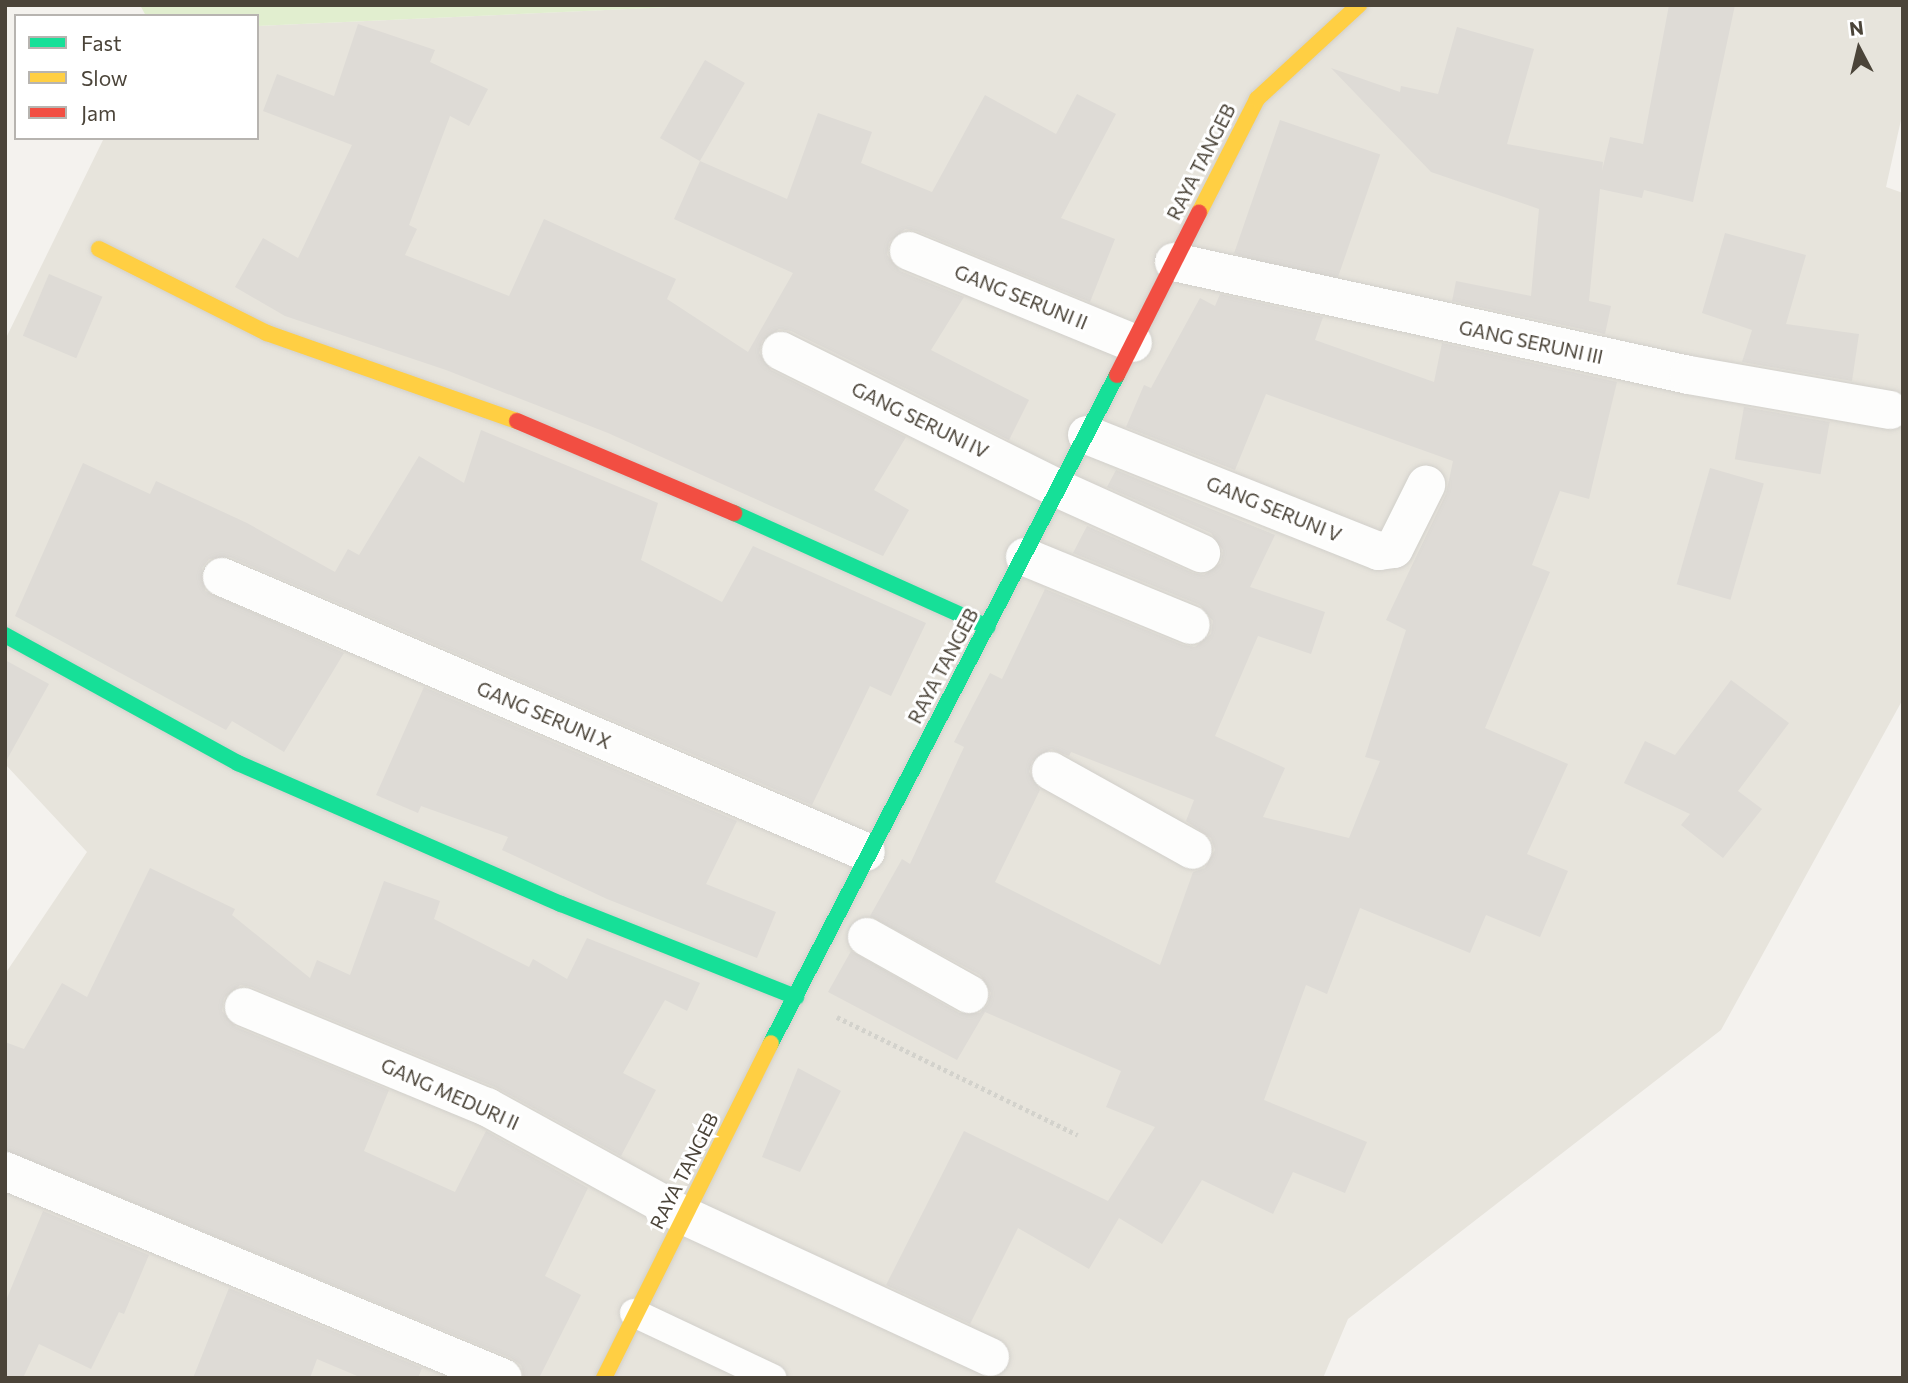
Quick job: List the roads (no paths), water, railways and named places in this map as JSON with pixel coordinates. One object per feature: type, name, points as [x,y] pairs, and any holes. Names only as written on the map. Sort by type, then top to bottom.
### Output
[{"type":"street","name":"RAYA TANGEB","points":[[604,1378],[866,852],[988,627],[1257,99],[1359,5]]},
{"type":"street","points":[[99,249],[267,333],[438,390],[599,453],[988,627]]},
{"type":"street","name":"GANG SERUNI II","points":[[909,251],[1133,343]]},
{"type":"street","name":"GANG SERUNI III","points":[[1174,262],[1689,376],[1891,410]]},
{"type":"street","name":"GANG SERUNI IV","points":[[781,351],[1059,489],[1201,552]]},
{"type":"street","name":"GANG SERUNI V","points":[[1087,435],[1379,551],[1394,549],[1426,485]]},
{"type":"street","points":[[1024,557],[1191,625]]},
{"type":"street","name":"GANG SERUNI X","points":[[222,577],[866,852]]},
{"type":"street","points":[[5,635],[237,763],[561,904],[796,997]]},
{"type":"street","points":[[1051,771],[1193,850]]},
{"type":"street","points":[[867,937],[969,994]]},
{"type":"street","name":"GANG MEDURI II","points":[[244,1007],[487,1107],[685,1216],[990,1357]]},
{"type":"street","points":[[5,1171],[503,1378]]},
{"type":"lane","points":[[635,1313],[772,1378]]}]
